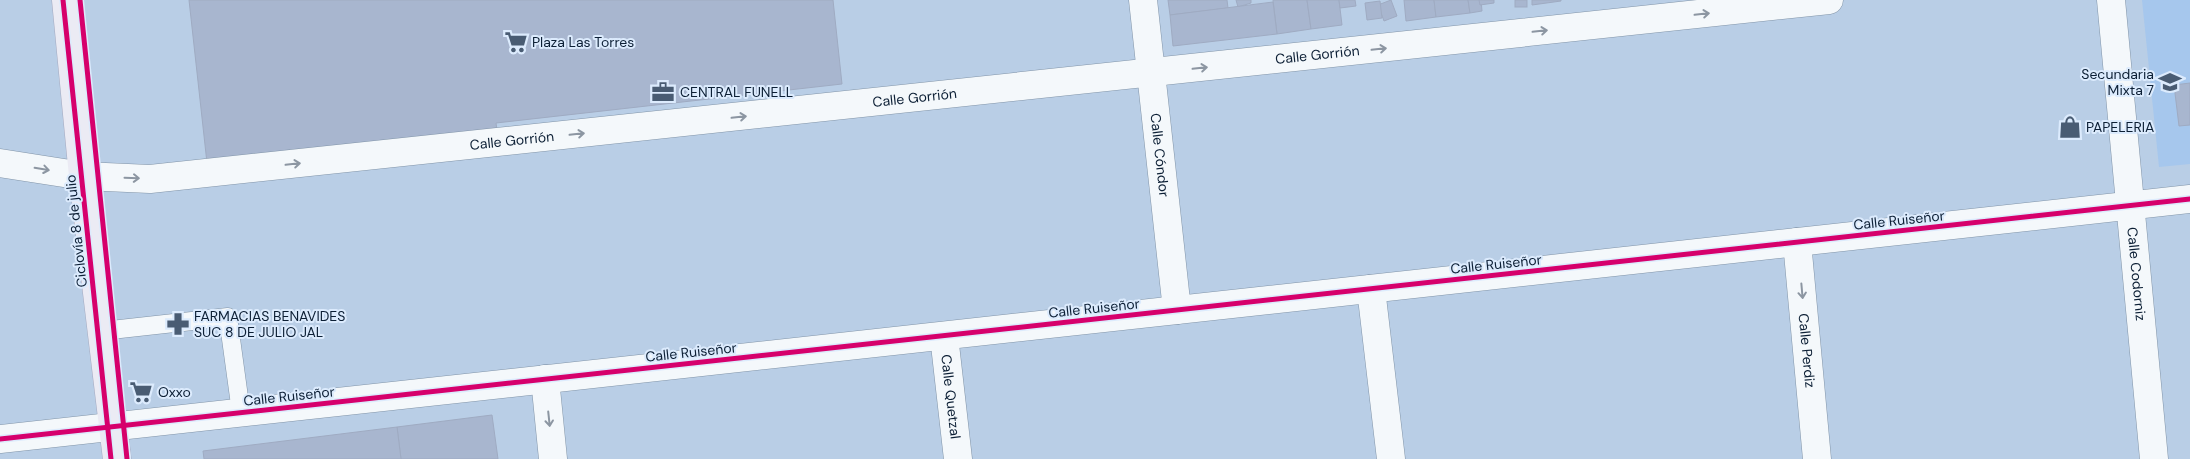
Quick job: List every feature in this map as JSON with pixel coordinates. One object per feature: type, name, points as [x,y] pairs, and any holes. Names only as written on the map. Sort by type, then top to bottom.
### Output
[{"type":"main road","points":[[66,0],[83,176],[117,459]]},
{"type":"street","name":"Calle Cóndor","points":[[1143,0],[1177,310]]},
{"type":"street","name":"Calle Gorrión","points":[[0,163],[83,176],[150,179],[1151,74],[1829,0]]},
{"type":"street","name":"Calle Codorniz","points":[[2111,0],[2132,206],[2154,459]]},
{"type":"street","name":"Calle Ruiseñor","points":[[0,439],[2190,199]]},
{"type":"street","name":"Calle Perdiz","points":[[1797,242],[1817,459]]},
{"type":"street","points":[[1371,289],[1391,459]]},
{"type":"street","name":"Calle Quetzal","points":[[944,336],[958,459]]},
{"type":"street","points":[[544,379],[552,459]]},
{"type":"lane","points":[[102,331],[228,317],[241,412]]},
{"type":"shaded area","name":"Secundaria Mixta 7","points":[[2142,0],[2190,0],[2190,164],[2159,167]]},
{"type":"building","name":"Plaza Las Torres","points":[[189,0],[833,0],[842,84],[496,123],[497,130],[207,163]]},
{"type":"building","points":[[1168,0],[1227,0],[1228,8],[1170,15]]},
{"type":"building","points":[[1236,0],[1251,0],[1251,3],[1238,7]]},
{"type":"building","points":[[1273,0],[1307,0],[1311,29],[1277,34]]},
{"type":"building","points":[[1307,0],[1339,0],[1342,25],[1311,29]]},
{"type":"building","points":[[1339,0],[1355,0],[1356,6],[1340,8]]},
{"type":"building","points":[[1391,0],[1397,16],[1384,21],[1378,5]]},
{"type":"building","points":[[1404,0],[1434,0],[1436,17],[1406,21]]},
{"type":"building","points":[[1434,0],[1468,0],[1470,13],[1436,17]]},
{"type":"building","points":[[1468,0],[1481,0],[1482,11],[1470,13]]},
{"type":"building","points":[[1479,0],[1494,0],[1494,3],[1480,5]]},
{"type":"building","points":[[1515,0],[1527,0],[1527,7],[1515,7]]},
{"type":"building","points":[[1532,0],[1561,0],[1561,1],[1532,5]]},
{"type":"building","points":[[1380,1],[1382,18],[1367,20],[1365,3]]},
{"type":"building","points":[[1273,2],[1277,34],[1173,46],[1170,15]]},
{"type":"building","points":[[2190,83],[2190,125],[2179,126],[2174,85]]},
{"type":"building","points":[[492,415],[498,459],[401,459],[397,427]]},
{"type":"building","points":[[397,427],[401,459],[204,459],[203,451]]},
{"type":"cycle path","name":"Ciclovía 8 de julio","points":[[63,0],[111,459]]},
{"type":"cycle path","points":[[80,0],[127,459]]},
{"type":"cycle path","points":[[0,439],[2190,199]]},
{"type":"place","name":"Plaza Las Torres","points":[[516,42]]},
{"type":"place","name":"Secundaria Mixta 7","points":[[2170,82]]},
{"type":"place","name":"CENTRAL FUNELL","points":[[663,92]]},
{"type":"place","name":"PAPELERIA","points":[[2070,127]]},
{"type":"place","name":"FARMACIAS BENAVIDES SUC 8 DE JULIO JAL","points":[[178,324]]},
{"type":"place","name":"Oxxo","points":[[141,392]]}]
